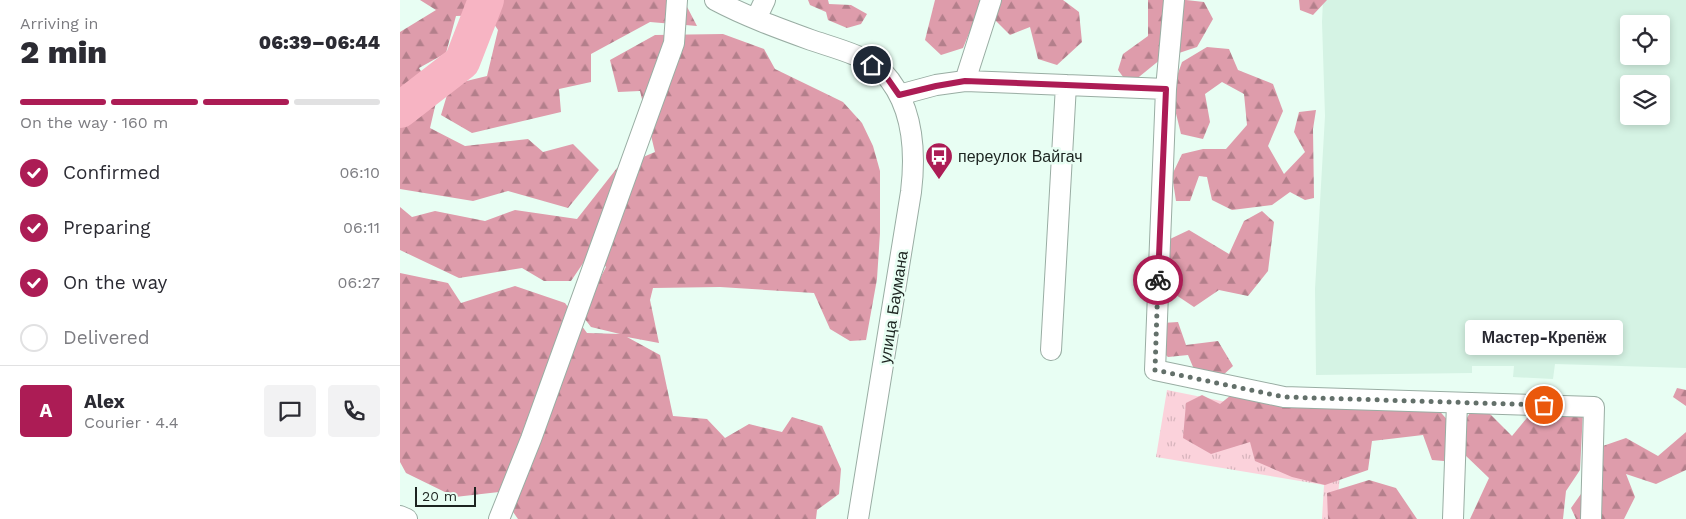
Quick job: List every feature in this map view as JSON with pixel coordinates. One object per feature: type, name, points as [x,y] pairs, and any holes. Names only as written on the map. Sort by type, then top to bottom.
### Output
[{"type":"street","points":[[499,519],[531,439],[674,43],[677,0]]},
{"type":"street","points":[[715,0],[756,19],[862,58],[883,72],[899,95],[965,81],[1166,89]]},
{"type":"street","points":[[756,19],[765,0]]},
{"type":"street","points":[[965,81],[991,0]]},
{"type":"street","points":[[1174,0],[1166,89],[1155,370],[1284,397],[1594,407],[1591,519]]},
{"type":"street","points":[[1051,350],[1066,86]]},
{"type":"street","name":"улица Баумана","points":[[858,519],[913,176],[912,134],[908,115],[899,95]]},
{"type":"street","points":[[1453,519],[1457,403]]},
{"type":"street","points":[[400,516],[407,519]]},
{"type":"shaded area","points":[[1323,0],[1686,0],[1686,368],[1555,364],[1553,379],[1513,377],[1514,366],[1472,366],[1472,373],[1316,375],[1315,289],[1325,116]]},
{"type":"green space","points":[[420,0],[679,0],[684,1],[697,26],[650,22],[591,54],[591,82],[559,89],[561,112],[472,133],[441,115],[450,85],[487,76],[498,30],[488,15],[456,16],[446,53],[419,68],[437,98],[430,128],[465,146],[528,139],[543,152],[573,144],[599,170],[568,208],[508,191],[473,201],[400,189],[400,32],[436,10]]},
{"type":"green space","points":[[808,0],[828,0],[829,4],[851,5],[867,14],[861,24],[847,28],[828,20],[826,12],[810,5]]},
{"type":"green space","points":[[935,0],[983,0],[963,48],[941,55],[925,40]]},
{"type":"green space","points":[[999,0],[1063,0],[1079,12],[1082,42],[1057,65],[1038,59],[1030,27],[1010,35],[993,18]]},
{"type":"green space","points":[[1148,0],[1204,2],[1213,19],[1197,47],[1161,59],[1129,85],[1118,70],[1123,54],[1148,36]]},
{"type":"green space","points":[[1299,0],[1327,0],[1313,15],[1300,10]]},
{"type":"green space","points":[[723,34],[764,49],[775,69],[843,102],[862,123],[873,146],[880,171],[880,233],[877,279],[866,340],[850,341],[830,329],[814,293],[720,287],[653,288],[650,300],[659,343],[627,337],[660,355],[673,416],[707,419],[725,438],[749,424],[782,432],[792,417],[822,426],[841,469],[839,494],[817,510],[816,519],[518,519],[499,492],[455,497],[406,473],[400,462],[400,273],[448,283],[461,303],[515,286],[565,303],[587,333],[620,334],[591,327],[581,314],[606,267],[592,250],[571,281],[544,281],[522,268],[459,278],[400,250],[400,207],[412,217],[435,211],[485,221],[515,210],[577,219],[617,168],[655,152],[640,91],[618,92],[610,60],[655,35]]},
{"type":"green space","points":[[1207,47],[1229,49],[1238,70],[1273,84],[1283,111],[1268,146],[1284,174],[1305,152],[1294,132],[1299,112],[1316,110],[1313,129],[1314,198],[1305,200],[1290,192],[1272,205],[1232,210],[1212,200],[1207,177],[1199,176],[1190,201],[1176,201],[1172,175],[1182,154],[1203,149],[1226,149],[1247,125],[1244,94],[1222,82],[1205,94],[1210,122],[1203,139],[1181,134],[1171,93],[1182,62]]},
{"type":"green space","points":[[1262,211],[1274,222],[1268,271],[1248,296],[1219,290],[1194,307],[1170,291],[1170,239],[1189,230],[1229,254],[1244,221]]},
{"type":"green space","points":[[1178,322],[1186,345],[1218,341],[1233,366],[1221,377],[1196,374],[1188,355],[1168,357],[1158,348],[1162,323]]},
{"type":"green space","points":[[1677,388],[1686,390],[1686,406],[1673,397]]},
{"type":"green space","points":[[1167,390],[1280,413],[1345,416],[1336,519],[1322,519],[1324,485],[1156,457]]},
{"type":"green space","points":[[1236,391],[1435,406],[1451,424],[1444,461],[1432,460],[1423,435],[1372,441],[1368,470],[1325,485],[1292,477],[1255,461],[1250,442],[1211,454],[1183,438],[1186,403],[1202,395],[1220,404]]},
{"type":"green space","points":[[1477,401],[1512,436],[1541,401],[1583,412],[1580,470],[1566,491],[1563,519],[1470,519],[1489,478],[1465,455],[1459,431]]},
{"type":"green space","points":[[1686,432],[1686,470],[1656,484],[1626,474],[1635,497],[1624,519],[1576,519],[1571,508],[1598,470],[1597,448],[1626,438],[1658,456]]},
{"type":"green space","points":[[1369,480],[1396,488],[1417,519],[1328,519],[1327,493]]},
{"type":"waterway","points":[[400,110],[462,62],[486,0]]},
{"type":"way so far","points":[[1158,280],[1155,370],[1284,397],[1544,405]]},
{"type":"place","name":"переулок Вайгач","points":[[939,180]]},
{"type":"place","name":"Мастер-Крепёж","points":[[1544,405]]},
{"type":"route","points":[[872,65],[883,72],[899,95],[965,81],[1166,89],[1158,280]]}]
